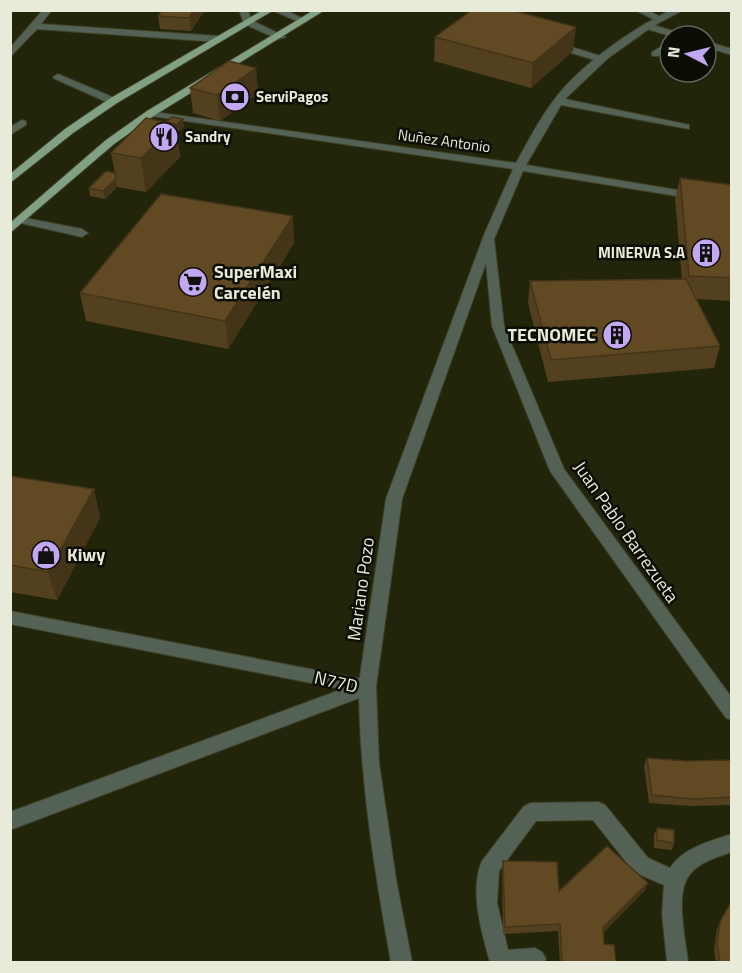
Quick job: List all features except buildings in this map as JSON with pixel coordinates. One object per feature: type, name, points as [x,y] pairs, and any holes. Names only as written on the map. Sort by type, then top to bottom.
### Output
[{"type":"main road","points":[[10,180],[69,131],[113,101],[270,10]]},
{"type":"main road","points":[[10,230],[110,142],[151,113],[321,10]]},
{"type":"street","points":[[10,54],[48,10]]},
{"type":"street","points":[[243,10],[247,22],[281,36]]},
{"type":"street","points":[[276,10],[304,21]]},
{"type":"street","points":[[639,10],[660,19]]},
{"type":"street","name":"Juan Pablo Barrezueta","points":[[679,10],[647,26],[605,56],[579,78],[558,101],[519,168],[490,235],[498,326],[557,471],[732,713]]},
{"type":"street","points":[[35,26],[218,39]]},
{"type":"street","points":[[647,26],[658,29]]},
{"type":"street","points":[[545,38],[605,56]]},
{"type":"street","points":[[58,77],[113,101]]},
{"type":"street","points":[[558,101],[685,127]]},
{"type":"street","name":"Nuñez Antonio","points":[[151,113],[732,202]]},
{"type":"street","points":[[10,132],[22,123]]},
{"type":"street","points":[[21,220],[82,233]]},
{"type":"street","name":"Mariano Pozo","points":[[402,963],[386,879],[370,763],[367,687],[394,499],[490,235]]},
{"type":"street","name":"N77D","points":[[10,617],[367,687]]},
{"type":"street","name":"N77D","points":[[10,820],[367,687]]},
{"type":"street","points":[[535,959],[500,961],[487,903],[489,868],[501,849],[531,812],[597,811],[641,865],[676,882]]},
{"type":"street","points":[[678,963],[673,933],[673,894],[679,871],[693,859],[732,843]]},
{"type":"place","name":"ServiPagos","points":[[235,97]]},
{"type":"place","name":"Sandry","points":[[164,137]]},
{"type":"place","name":"MINERVA S.A","points":[[706,253]]},
{"type":"place","name":"SuperMaxi Carcelén","points":[[193,282]]},
{"type":"place","name":"TECNOMEC","points":[[617,335]]},
{"type":"place","name":"Kiwy","points":[[46,555]]}]
